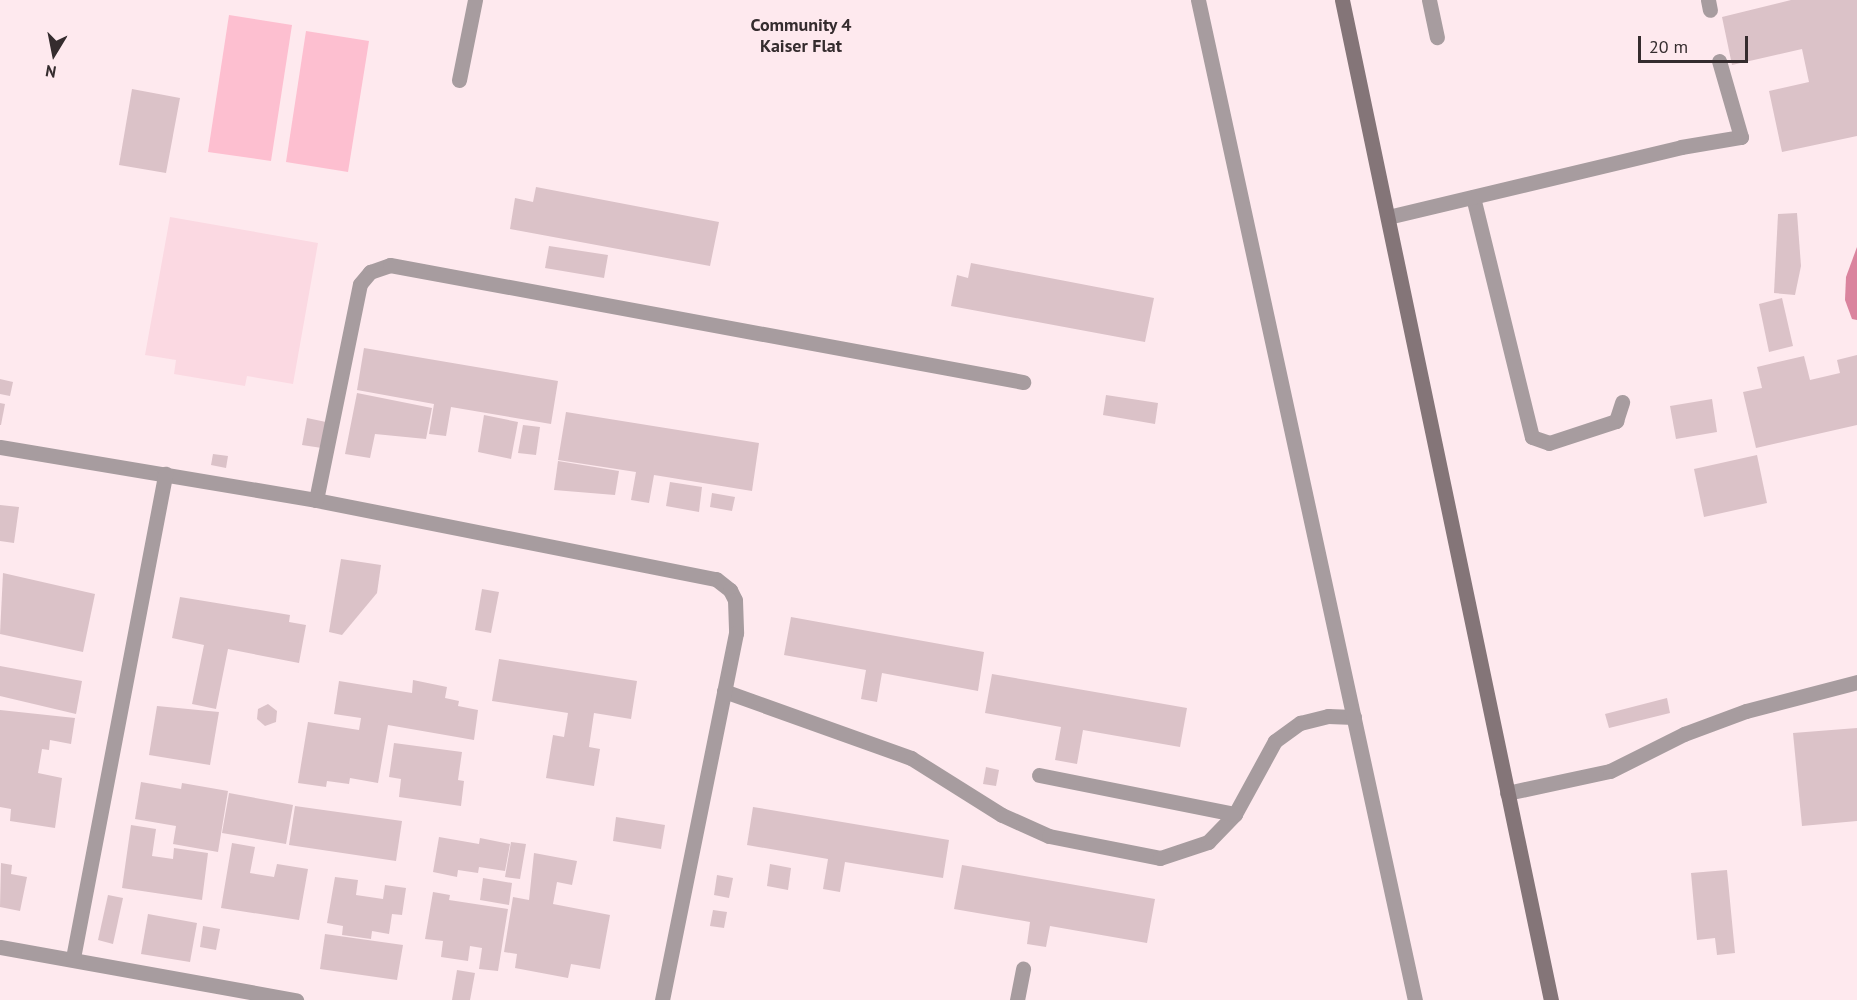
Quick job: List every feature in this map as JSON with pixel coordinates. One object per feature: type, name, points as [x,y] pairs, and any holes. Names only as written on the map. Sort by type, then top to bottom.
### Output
[{"type":"main road","points":[[1342,0],[1551,1000]]},
{"type":"street","points":[[459,80],[475,0]]},
{"type":"street","points":[[1198,0],[1415,1000]]},
{"type":"street","points":[[1429,0],[1437,37]]},
{"type":"street","points":[[1388,217],[1741,137],[1719,60]]},
{"type":"street","points":[[1473,197],[1532,436],[1550,443],[1616,421],[1622,402]]},
{"type":"street","points":[[315,500],[360,284],[370,272],[390,266],[1023,382]]},
{"type":"street","points":[[0,447],[315,500],[716,579],[730,590],[737,617],[662,1000]]},
{"type":"street","points":[[73,958],[165,474]]},
{"type":"street","points":[[1507,793],[1610,771],[1684,735],[1746,711],[1857,682]]},
{"type":"street","points":[[724,692],[911,758],[1002,815],[1049,836],[1160,858],[1208,842],[1235,814],[1275,741],[1300,723],[1328,716],[1354,717]]},
{"type":"street","points":[[1039,776],[1235,814]]},
{"type":"street","points":[[0,947],[73,958],[296,1000]]},
{"type":"street","points":[[1017,1000],[1023,969]]},
{"type":"shaded area","points":[[229,15],[292,25],[271,161],[208,152]]},
{"type":"shaded area","points":[[306,31],[369,41],[348,172],[286,162]]},
{"type":"shaded area","points":[[170,217],[318,243],[293,384],[247,376],[245,386],[174,374],[176,360],[145,355]]},
{"type":"shaded area","points":[[1857,247],[1857,320],[1852,319],[1845,300],[1846,277]]},
{"type":"building","points":[[1791,0],[1857,0],[1857,136],[1782,152],[1769,91],[1809,82],[1802,49],[1732,65],[1722,17]]},
{"type":"building","points":[[132,89],[180,98],[166,173],[119,165]]},
{"type":"building","points":[[536,187],[719,222],[710,266],[510,229],[515,198],[533,202]]},
{"type":"building","points":[[1797,213],[1801,266],[1795,295],[1774,293],[1778,214]]},
{"type":"building","points":[[549,246],[608,255],[604,278],[545,268]]},
{"type":"building","points":[[971,263],[1154,298],[1145,342],[951,306],[957,275],[968,278]]},
{"type":"building","points":[[1782,298],[1793,346],[1769,352],[1759,304]]},
{"type":"building","points":[[364,348],[558,381],[551,424],[451,407],[446,436],[429,434],[434,404],[357,390]]},
{"type":"building","points":[[1857,355],[1857,425],[1756,448],[1743,392],[1762,388],[1757,367],[1804,356],[1810,380],[1840,373],[1837,360]]},
{"type":"building","points":[[0,379],[13,382],[10,396],[0,394]]},
{"type":"building","points":[[357,393],[432,408],[426,439],[375,434],[370,458],[345,454]]},
{"type":"building","points":[[1106,395],[1158,403],[1155,424],[1103,415]]},
{"type":"building","points":[[1712,399],[1717,432],[1676,439],[1670,406]]},
{"type":"building","points":[[0,403],[5,404],[1,425],[0,425]]},
{"type":"building","points":[[566,412],[759,443],[752,491],[654,475],[649,503],[631,500],[636,472],[558,460]]},
{"type":"building","points":[[484,415],[518,422],[511,459],[478,452]]},
{"type":"building","points":[[307,418],[326,422],[322,448],[302,445]]},
{"type":"building","points":[[523,425],[540,427],[536,455],[518,453]]},
{"type":"building","points":[[213,454],[228,456],[226,468],[211,465]]},
{"type":"building","points":[[1757,455],[1767,503],[1704,517],[1694,469]]},
{"type":"building","points":[[558,461],[619,471],[615,495],[554,490]]},
{"type":"building","points":[[670,482],[702,487],[699,512],[666,506]]},
{"type":"building","points":[[712,493],[735,497],[732,511],[710,507]]},
{"type":"building","points":[[0,505],[19,507],[14,543],[0,541]]},
{"type":"building","points":[[341,559],[381,565],[377,593],[342,635],[329,632]]},
{"type":"building","points":[[3,573],[95,594],[83,652],[0,634]]},
{"type":"building","points":[[482,589],[499,592],[491,633],[475,630]]},
{"type":"building","points":[[180,597],[290,615],[289,622],[306,625],[299,663],[228,649],[216,709],[192,704],[204,645],[172,638]]},
{"type":"building","points":[[791,617],[984,652],[978,691],[882,673],[877,702],[861,699],[866,670],[784,655]]},
{"type":"building","points":[[499,659],[637,681],[631,719],[594,713],[589,747],[600,749],[594,786],[546,778],[553,735],[564,737],[568,713],[492,701]]},
{"type":"building","points":[[0,666],[82,681],[76,714],[0,696]]},
{"type":"building","points":[[992,674],[1187,708],[1180,747],[1083,730],[1077,764],[1055,760],[1061,727],[985,713]]},
{"type":"building","points":[[413,680],[447,687],[445,698],[459,701],[458,706],[478,710],[474,740],[388,725],[378,783],[350,778],[349,784],[327,781],[326,787],[298,783],[308,722],[359,730],[361,718],[334,714],[339,681],[412,693]]},
{"type":"building","points":[[1667,698],[1670,713],[1609,728],[1605,714]]},
{"type":"building","points":[[268,704],[277,711],[276,722],[265,726],[257,719],[258,709]]},
{"type":"building","points":[[157,706],[219,712],[210,765],[149,755]]},
{"type":"building","points":[[0,710],[75,718],[71,744],[50,740],[49,750],[42,749],[38,773],[62,778],[55,828],[10,821],[11,809],[0,807]]},
{"type":"building","points":[[1857,728],[1857,821],[1802,826],[1793,733]]},
{"type":"building","points":[[394,743],[462,752],[458,780],[464,781],[461,806],[399,797],[401,779],[389,777]]},
{"type":"building","points":[[986,767],[999,770],[996,786],[983,784]]},
{"type":"building","points":[[141,782],[181,789],[182,783],[228,791],[218,852],[173,844],[176,826],[135,819]]},
{"type":"building","points":[[229,793],[293,805],[286,844],[222,833]]},
{"type":"building","points":[[295,806],[402,821],[396,861],[289,845]]},
{"type":"building","points":[[753,807],[949,840],[943,878],[845,862],[840,892],[823,889],[828,859],[747,845]]},
{"type":"building","points":[[616,817],[665,825],[661,849],[613,841]]},
{"type":"building","points":[[131,825],[156,829],[152,856],[173,859],[174,848],[208,853],[202,900],[122,888]]},
{"type":"building","points":[[439,837],[479,844],[480,838],[510,844],[505,871],[479,867],[478,873],[458,870],[457,877],[433,872]]},
{"type":"building","points":[[511,842],[526,844],[520,879],[505,877]]},
{"type":"building","points":[[232,843],[255,847],[250,873],[274,877],[277,864],[308,869],[299,920],[221,908]]},
{"type":"building","points":[[534,853],[577,861],[572,885],[557,882],[553,904],[610,915],[600,969],[571,964],[568,978],[515,968],[517,954],[504,952],[513,897],[529,900]]},
{"type":"building","points":[[1,863],[12,865],[11,874],[27,877],[20,911],[0,907]]},
{"type":"building","points":[[770,864],[791,868],[788,890],[767,886]]},
{"type":"building","points":[[962,865],[1155,899],[1147,943],[1050,926],[1046,947],[1027,944],[1030,922],[954,909]]},
{"type":"building","points":[[1727,870],[1735,953],[1717,955],[1715,938],[1697,940],[1691,873]]},
{"type":"building","points":[[717,875],[733,878],[729,898],[714,895]]},
{"type":"building","points":[[335,877],[358,880],[356,895],[383,899],[385,885],[406,888],[402,915],[392,914],[389,934],[372,931],[371,939],[342,935],[343,926],[327,923]]},
{"type":"building","points":[[483,878],[512,883],[509,905],[480,900]]},
{"type":"building","points":[[433,892],[450,895],[449,900],[508,909],[498,971],[479,969],[482,948],[470,946],[468,961],[441,957],[443,941],[425,939]]},
{"type":"building","points":[[108,895],[123,898],[113,944],[98,940]]},
{"type":"building","points":[[713,910],[727,912],[724,928],[710,926]]},
{"type":"building","points":[[148,914],[197,923],[190,962],[141,954]]},
{"type":"building","points":[[203,926],[220,929],[216,950],[200,947]]},
{"type":"building","points":[[325,934],[403,945],[397,980],[320,969]]},
{"type":"building","points":[[457,970],[475,973],[470,1000],[452,1000]]},
{"type":"district","name":"Community 4 Kaiser Flat","points":[[801,36]]}]
